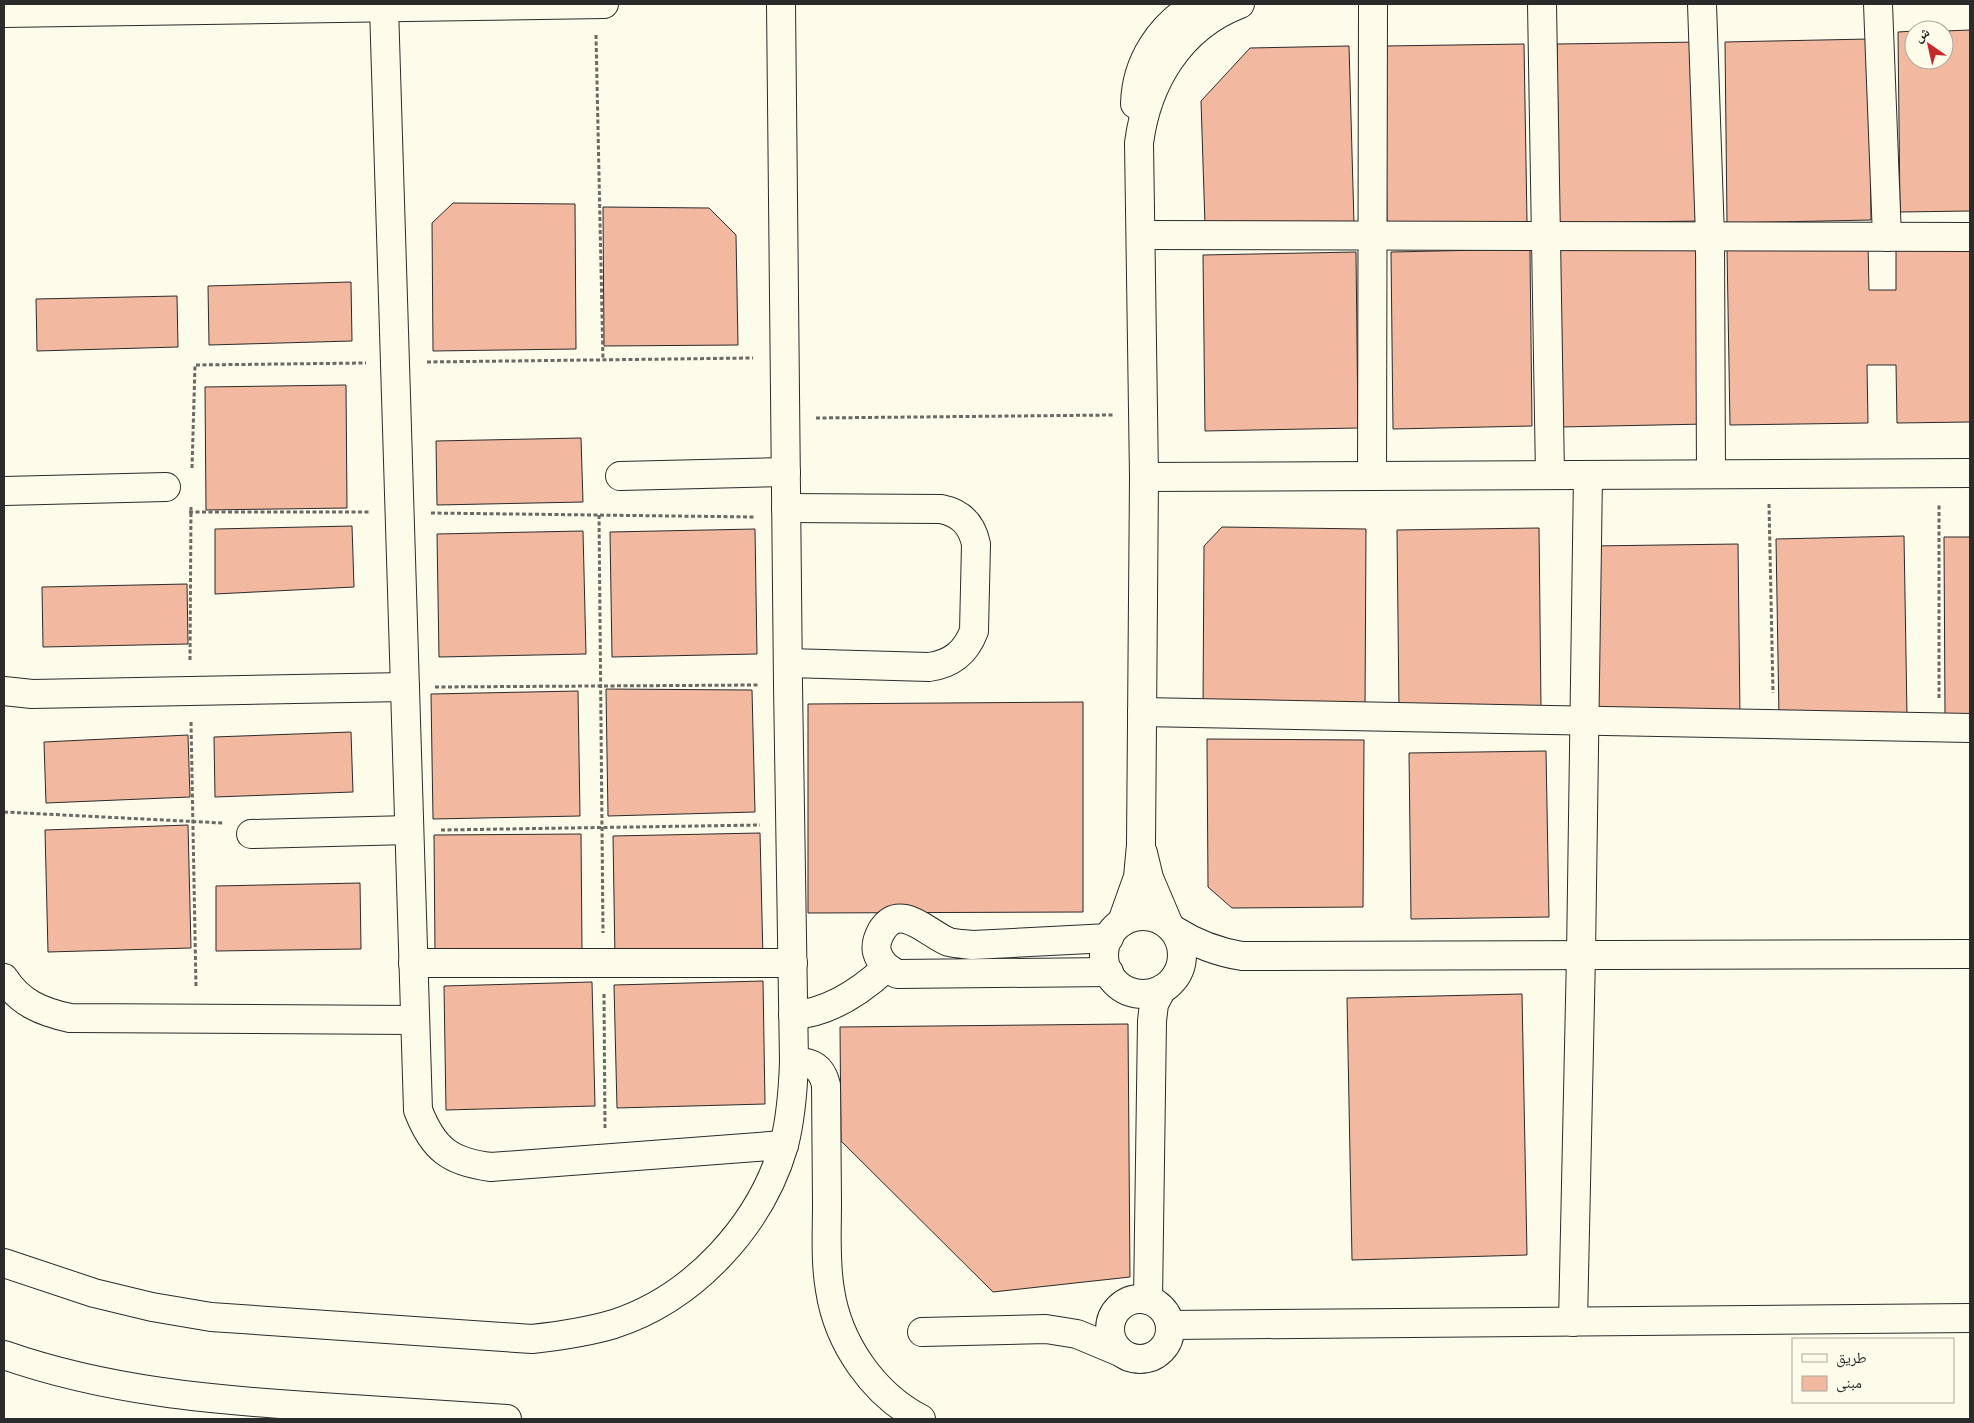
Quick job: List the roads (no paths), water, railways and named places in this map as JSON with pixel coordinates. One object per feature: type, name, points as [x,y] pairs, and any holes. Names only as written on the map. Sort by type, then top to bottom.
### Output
[{"type":"main road","points":[[4,13],[604,4]]},
{"type":"main road","points":[[4,1263],[94,1293],[152,1307],[211,1318],[532,1339],[574,1334],[615,1323],[654,1306],[689,1283],[721,1255],[748,1221],[769,1185],[784,1145],[792,1104],[794,1062],[781,4]]},
{"type":"main road","points":[[1139,143],[1134,117],[1135,91],[1142,65],[1154,42],[1172,21],[1196,4]]},
{"type":"main road","points":[[1240,4],[1210,19],[1191,34],[1174,52],[1160,73],[1142,119],[1139,143],[1144,477],[1141,845],[1138,876],[1105,955],[1108,972],[1116,983],[1126,990],[1138,994],[1151,994],[1205,968],[1242,956]]},
{"type":"main road","points":[[1372,476],[1373,4]]},
{"type":"main road","points":[[1542,4],[1550,474]]},
{"type":"main road","points":[[1702,4],[1710,236],[1711,474]]},
{"type":"main road","points":[[1878,4],[1887,237]]},
{"type":"main road","points":[[384,8],[418,1110],[425,1129],[437,1145],[453,1157],[471,1165],[491,1167],[784,1145]]},
{"type":"main road","points":[[1141,235],[1970,237]]},
{"type":"main road","points":[[620,476],[786,472]]},
{"type":"main road","points":[[1144,477],[1970,473]]},
{"type":"main road","points":[[1573,1322],[1581,955],[1588,474]]},
{"type":"main road","points":[[4,491],[166,487]]},
{"type":"main road","points":[[786,513],[941,509],[952,511],[968,524],[974,534],[976,544],[974,631],[970,642],[953,660],[942,665],[929,667],[788,674]]},
{"type":"main road","points":[[4,691],[32,694],[405,687]]},
{"type":"main road","points":[[1142,712],[1970,728]]},
{"type":"main road","points":[[251,834],[409,830]]},
{"type":"main road","points":[[1141,845],[1150,878],[1171,928],[1180,941],[1182,952],[1182,963],[1177,974],[1154,1004],[1152,1021],[1148,1300]]},
{"type":"main road","points":[[1108,972],[897,974],[886,968],[879,959],[876,949],[877,938],[883,928],[892,921],[904,918],[914,921],[950,942],[973,945],[1116,930],[1134,918],[1146,916],[1158,919],[1199,945],[1220,952],[1242,956],[1970,954]]},
{"type":"main road","points":[[413,963],[792,963]]},
{"type":"main road","points":[[793,1015],[813,1012],[831,1005],[859,989],[886,968]]},
{"type":"main road","points":[[4,978],[9,987],[26,1002],[47,1013],[70,1018],[414,1020]]},
{"type":"main road","points":[[794,1062],[812,1063],[824,1076],[826,1085],[828,1259],[830,1290],[837,1320],[850,1349],[867,1374],[889,1397],[921,1419]]},
{"type":"main road","points":[[922,1332],[1046,1329],[1077,1334],[1129,1357],[1139,1359],[1154,1355],[1166,1345],[1170,1325],[1163,1309],[1156,1303],[1138,1298],[1120,1306],[1046,1329]]},
{"type":"main road","points":[[1120,1306],[1113,1314],[1110,1324],[1110,1334],[1120,1352]]},
{"type":"main road","points":[[1170,1325],[1970,1318]]},
{"type":"main road","points":[[4,1355],[67,1374],[182,1396],[240,1402],[506,1419]]}]
